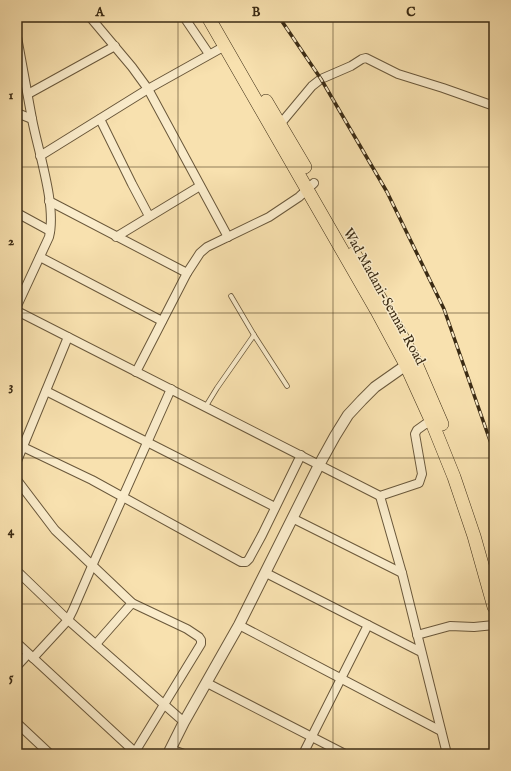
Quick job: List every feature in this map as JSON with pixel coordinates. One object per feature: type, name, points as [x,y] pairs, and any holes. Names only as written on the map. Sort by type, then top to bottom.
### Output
[{"type":"highway","name":"Wad Madani-Sennar Road","points":[[208,17],[311,186],[377,311],[410,362],[462,474],[494,573]]},
{"type":"highway","name":"Wad Madani-Sennar Road","points":[[218,17],[277,128]]},
{"type":"highway","name":"Wad Madani-Sennar Road","points":[[410,362],[465,507],[494,607]]},
{"type":"street","points":[[90,17],[115,46],[148,89],[228,238]]},
{"type":"street","points":[[184,17],[209,54]]},
{"type":"street","points":[[17,37],[49,201],[50,231],[40,257],[17,306]]},
{"type":"street","points":[[28,94],[115,46]]},
{"type":"street","points":[[40,156],[148,89],[225,46]]},
{"type":"street","points":[[277,128],[308,91],[321,79],[351,66],[362,58],[366,58],[398,74],[494,106]]},
{"type":"street","points":[[17,113],[32,119]]},
{"type":"street","points":[[100,119],[149,216]]},
{"type":"street","points":[[116,237],[200,186]]},
{"type":"street","points":[[136,372],[187,273],[200,253],[207,247],[270,217],[299,197],[311,186]]},
{"type":"street","points":[[49,201],[187,273]]},
{"type":"street","points":[[17,213],[50,231]]},
{"type":"street","points":[[40,257],[162,321]]},
{"type":"street","points":[[17,311],[380,496],[419,483],[422,474],[415,434],[417,430],[431,420]]},
{"type":"street","points":[[17,461],[68,337]]},
{"type":"street","points":[[184,754],[169,751],[239,625],[292,518],[335,436],[352,410],[375,387],[410,362]]},
{"type":"street","points":[[17,666],[31,656],[68,620],[171,389]]},
{"type":"street","points":[[46,391],[275,507]]},
{"type":"street","points":[[23,447],[92,480],[241,562],[246,562],[252,553],[301,455]]},
{"type":"street","points":[[17,480],[55,530],[132,603],[199,637],[201,644],[163,704],[136,753],[17,643]]},
{"type":"street","points":[[380,496],[402,573],[447,754]]},
{"type":"street","points":[[292,518],[402,573]]},
{"type":"street","points":[[17,571],[68,620],[184,722]]},
{"type":"street","points":[[266,572],[421,652]]},
{"type":"street","points":[[96,644],[132,603]]},
{"type":"street","points":[[239,625],[441,731]]},
{"type":"street","points":[[303,754],[368,625]]},
{"type":"street","points":[[417,635],[450,626],[474,627],[494,625]]},
{"type":"street","points":[[207,683],[345,754]]},
{"type":"street","points":[[17,723],[50,754]]},
{"type":"lane","points":[[231,296],[287,386]]},
{"type":"lane","points":[[206,406],[254,335]]},
{"type":"railway","points":[[279,17],[321,79],[387,192],[444,309],[494,452]]}]
